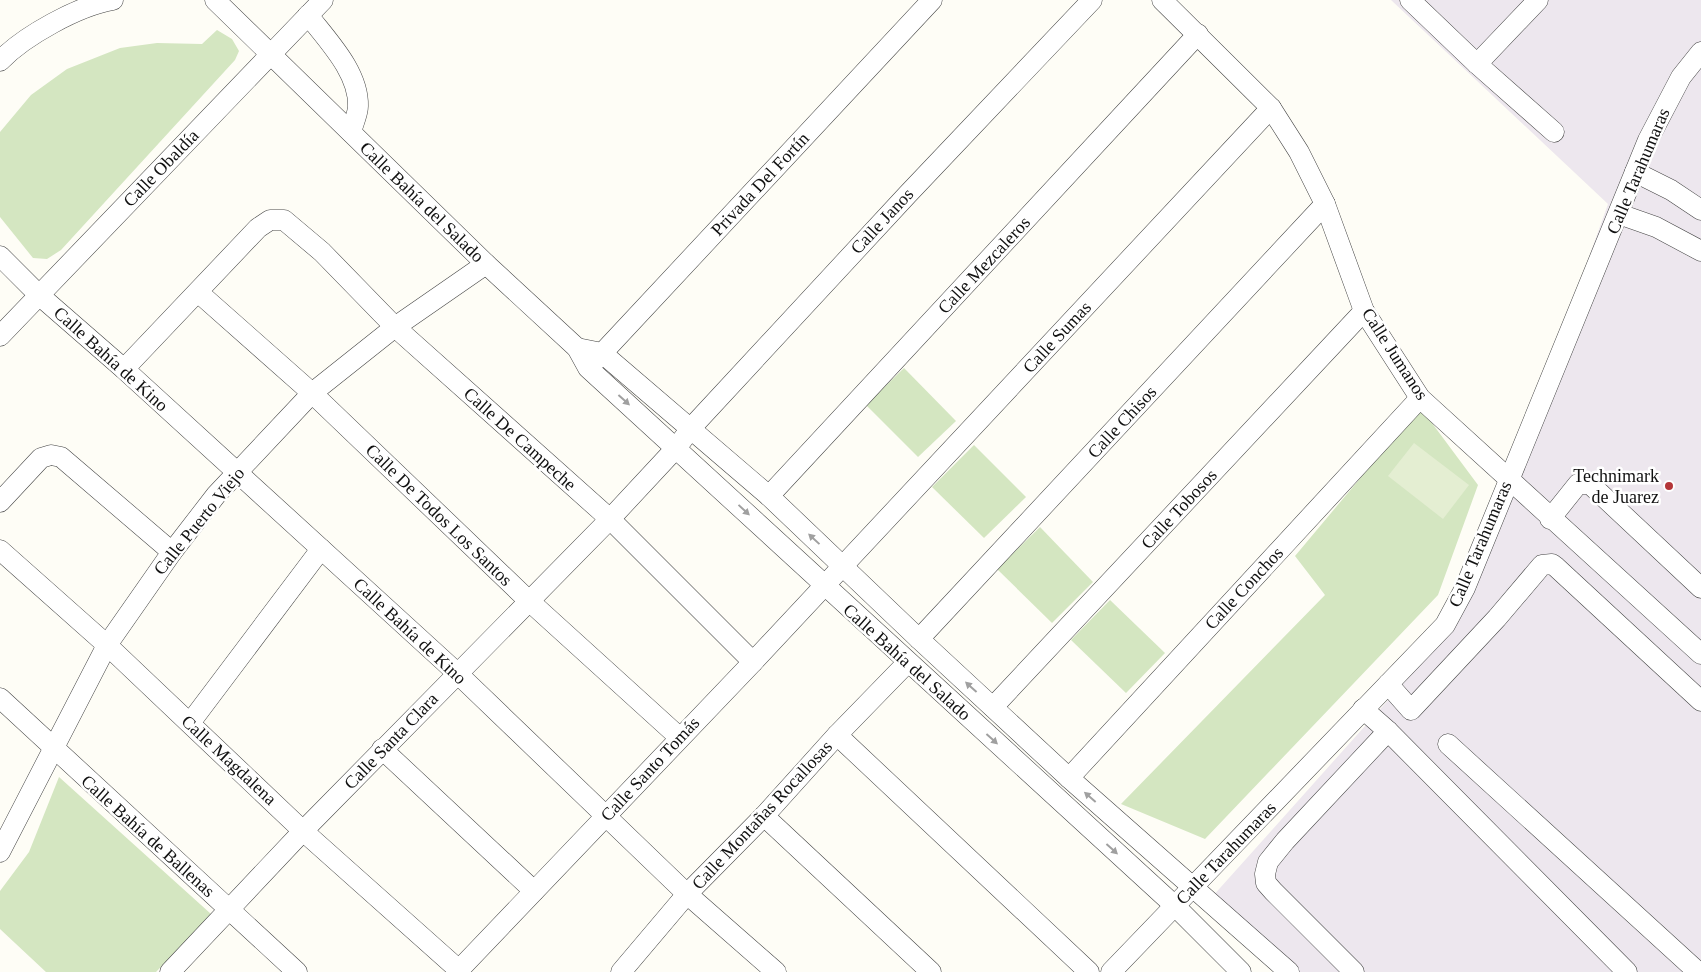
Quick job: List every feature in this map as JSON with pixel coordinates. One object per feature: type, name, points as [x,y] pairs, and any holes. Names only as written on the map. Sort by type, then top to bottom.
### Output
[{"type":"street","points":[[0,61],[12,48],[33,34],[66,17],[113,0]]},
{"type":"street","name":"Calle Obaldía","points":[[0,336],[269,54],[323,0]]},
{"type":"street","name":"Privada Del Fortín","points":[[588,368],[932,0]]},
{"type":"street","name":"Calle Janos","points":[[677,447],[691,428],[907,194],[1092,0]]},
{"type":"street","name":"Calle Jumanos","points":[[1162,0],[1271,108],[1299,152],[1325,204],[1364,311],[1420,398],[1507,480],[1701,654]]},
{"type":"street","points":[[1410,0],[1477,64],[1554,132]]},
{"type":"street","points":[[1477,64],[1538,0]]},
{"type":"street","name":"Calle Bahía del Salado","points":[[223,3],[269,54],[486,264],[577,348],[588,368],[677,447],[823,585],[1175,906],[1241,972]]},
{"type":"street","points":[[308,15],[336,52],[352,80],[358,106],[351,132]]},
{"type":"street","name":"Calle Mezcaleros","points":[[769,496],[1198,34]]},
{"type":"street","name":"Calle Tarahumaras","points":[[1111,972],[1445,625],[1456,606],[1661,113],[1681,77],[1701,52]]},
{"type":"street","name":"Calle Sumas","points":[[843,566],[1271,108]]},
{"type":"street","points":[[1635,172],[1671,190],[1701,210]]},
{"type":"street","name":"Calle Chisos","points":[[919,639],[1325,204]]},
{"type":"street","points":[[1619,214],[1656,227],[1701,251]]},
{"type":"street","name":"Calle De Campeche","points":[[199,293],[265,222],[276,219],[284,220],[322,252],[396,327],[610,519],[753,662]]},
{"type":"street","name":"Calle Bahía de Kino","points":[[0,256],[39,295],[124,369],[457,673],[687,894],[771,970]]},
{"type":"street","name":"Calle Puerto Viejo","points":[[0,851],[107,645],[172,552],[236,472],[312,393],[396,327],[486,264]]},
{"type":"street","points":[[124,369],[199,293]]},
{"type":"street","name":"Calle De Todos Los Santos","points":[[199,293],[312,393],[528,600],[679,737]]},
{"type":"street","name":"Calle Tobosos","points":[[993,707],[1364,311]]},
{"type":"street","name":"Calle Bahía del Salado","points":[[577,348],[602,353],[769,496],[1069,778],[1289,972]]},
{"type":"street","name":"Calle Conchos","points":[[1069,778],[1420,398]]},
{"type":"street","name":"Calle Santa Clara","points":[[170,972],[382,749],[610,519],[677,447]]},
{"type":"street","points":[[0,502],[42,458],[51,455],[61,457],[172,552]]},
{"type":"street","points":[[1550,519],[1578,484],[1590,484],[1701,588]]},
{"type":"street","points":[[190,724],[321,548]]},
{"type":"street","name":"Calle Magdalena","points":[[0,550],[107,645],[303,831],[458,971]]},
{"type":"street","points":[[1388,684],[1411,710],[1497,618],[1542,565],[1547,564],[1556,566],[1701,701]]},
{"type":"street","name":"Calle Santo Tomás","points":[[458,971],[843,566]]},
{"type":"street","name":"Calle Montañas Rocallosas","points":[[621,972],[687,894],[764,816],[837,735],[908,662]]},
{"type":"street","name":"Calle Bahía de Ballenas","points":[[0,698],[297,972]]},
{"type":"street","points":[[1363,709],[1627,972]]},
{"type":"street","points":[[1354,972],[1273,891],[1266,883],[1265,874],[1268,862],[1285,841],[1388,732]]},
{"type":"street","points":[[837,735],[1089,972]]},
{"type":"street","points":[[1448,744],[1698,972]]},
{"type":"street","points":[[382,749],[534,891]]},
{"type":"street","points":[[764,816],[931,972]]},
{"type":"shaded area","points":[[1391,0],[1701,0],[1701,972],[1275,972],[1203,907],[1459,621],[1608,204]]},
{"type":"green space","points":[[217,30],[232,39],[239,51],[235,60],[61,250],[47,259],[33,258],[0,217],[0,132],[31,95],[67,69],[120,48],[157,43],[202,44]]},
{"type":"green space","points":[[904,368],[956,421],[918,457],[866,405]]},
{"type":"green space","points":[[1420,407],[1478,485],[1438,595],[1205,839],[1121,804],[1325,595],[1295,556]]},
{"type":"green space","points":[[1414,443],[1469,485],[1443,519],[1388,476]]},
{"type":"green space","points":[[974,445],[1026,497],[984,538],[932,487]]},
{"type":"green space","points":[[1040,527],[1093,582],[1052,623],[997,569]]},
{"type":"green space","points":[[1110,600],[1165,653],[1126,693],[1071,640]]},
{"type":"green space","points":[[59,777],[211,914],[156,972],[46,972],[0,929],[0,891],[29,852]]},
{"type":"place","name":"Technimark de Juarez","points":[[1669,486]]}]
